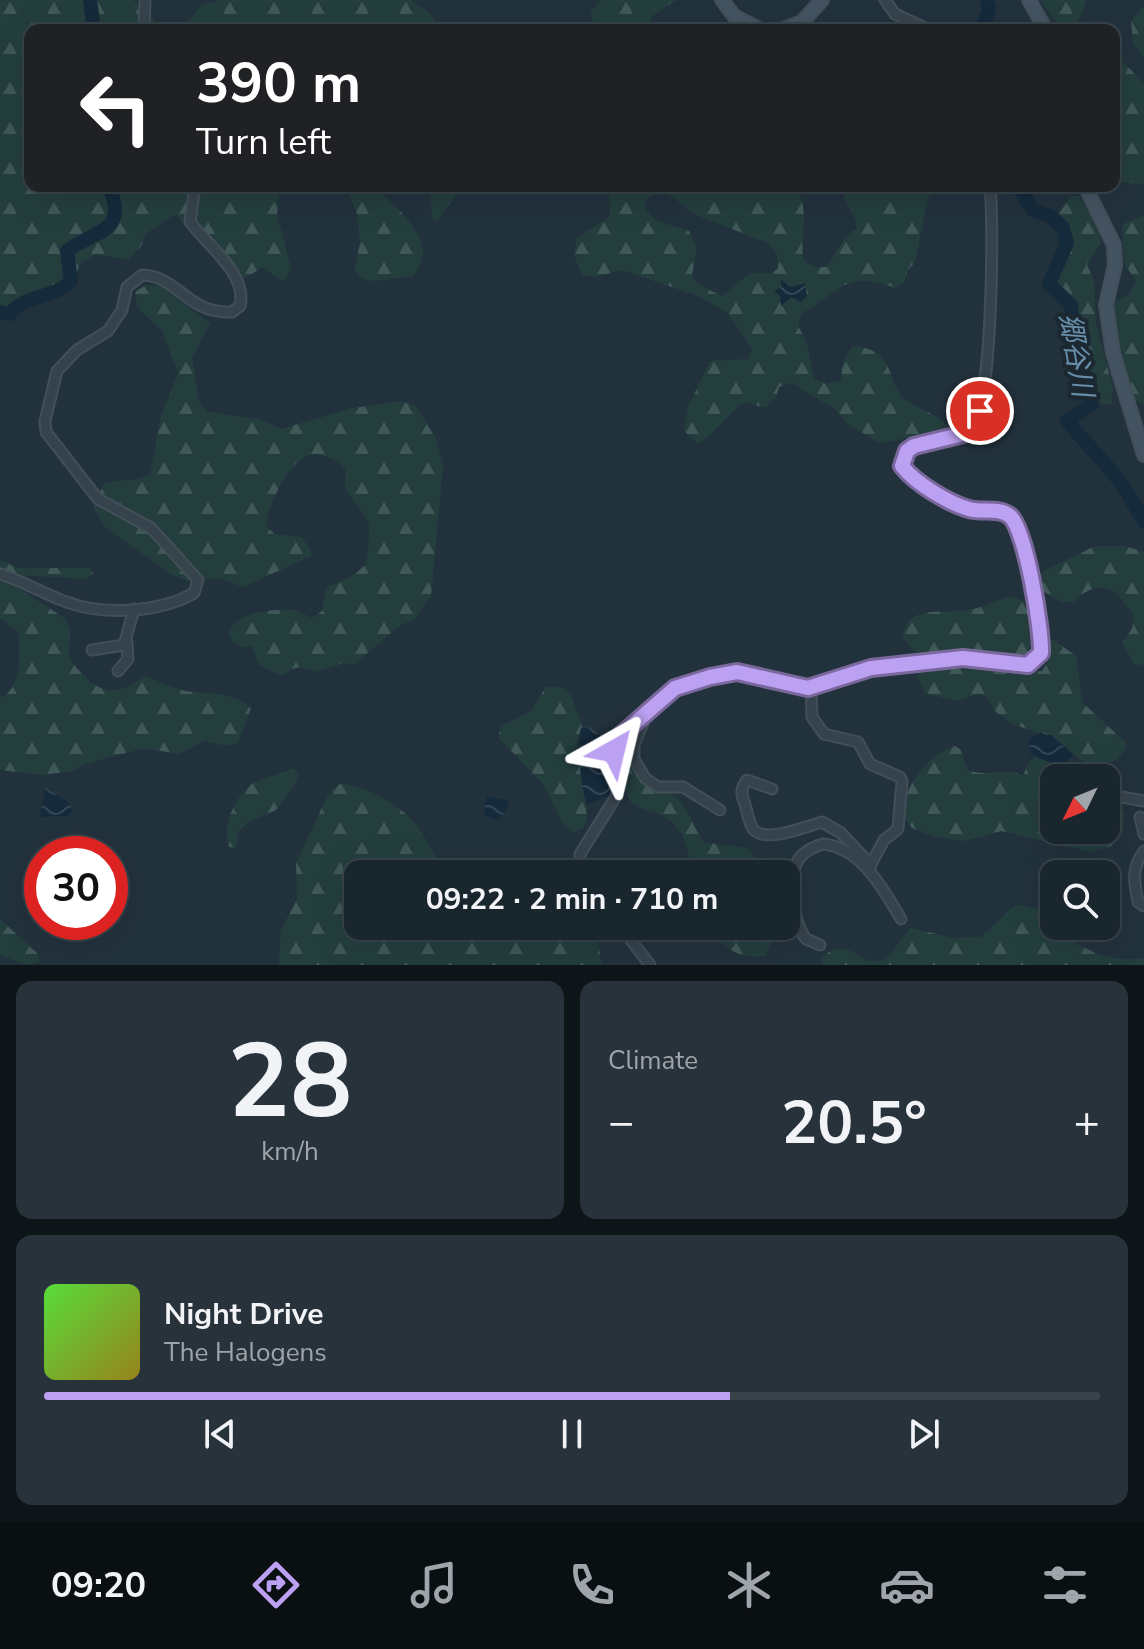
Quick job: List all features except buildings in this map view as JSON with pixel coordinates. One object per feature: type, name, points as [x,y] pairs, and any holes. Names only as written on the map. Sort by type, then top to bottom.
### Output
[{"type":"main road","points":[[722,0],[734,16],[749,24]]},
{"type":"main road","points":[[797,24],[822,0]]},
{"type":"main road","points":[[1029,0],[1043,24]]},
{"type":"main road","points":[[1088,192],[1114,245],[1115,265],[1106,305],[1113,353],[1144,455]]},
{"type":"street","points":[[144,24],[145,0]]},
{"type":"street","points":[[885,0],[895,14],[916,24]]},
{"type":"street","points":[[0,574],[87,609],[134,609],[186,598],[194,593],[198,580],[151,528],[98,499],[67,455],[50,439],[45,421],[57,371],[77,350],[108,331],[122,310],[127,287],[142,275],[162,279],[207,311],[232,312],[240,306],[240,291],[231,271],[190,222],[194,192]]},
{"type":"street","points":[[580,860],[580,854],[617,795],[615,743],[642,716],[684,684],[737,672],[768,677],[796,688],[811,687],[871,668],[963,658],[1028,665],[1041,653],[1035,594],[1017,525],[1002,512],[968,509],[922,483],[902,466],[907,451],[914,446],[963,434],[980,411],[986,366],[990,192]]},
{"type":"street","points":[[118,671],[128,659],[127,642],[134,609]]},
{"type":"street","points":[[92,650],[114,649],[127,642]]},
{"type":"street","points":[[811,687],[812,717],[818,727],[834,738],[858,742],[870,764],[902,781],[898,829],[884,840],[870,866]]},
{"type":"street","points":[[642,716],[634,759],[645,778],[658,787],[683,787],[720,810]]},
{"type":"street","points":[[772,789],[747,780],[743,785],[741,794],[754,830],[761,835],[772,834],[822,822],[841,833],[870,866],[901,919]]},
{"type":"street","points":[[1120,797],[1144,801]]},
{"type":"street","points":[[1140,817],[1144,834]]},
{"type":"street","points":[[820,945],[806,939],[797,920],[794,873],[797,861],[811,848],[832,844],[870,866]]},
{"type":"street","points":[[1144,851],[1136,861],[1133,878],[1138,902],[1144,906]]},
{"type":"street","points":[[631,940],[650,965]]},
{"type":"green space","points":[[0,0],[133,0],[156,24],[24,24],[24,192],[279,192],[277,216],[291,267],[286,279],[281,281],[263,267],[235,284],[176,214],[145,234],[142,245],[128,260],[96,254],[80,264],[68,285],[49,300],[0,312]]},
{"type":"green space","points":[[222,0],[411,0],[438,24],[185,24],[202,5]]},
{"type":"green space","points":[[601,0],[676,0],[651,17],[650,24],[593,24],[591,11]]},
{"type":"green space","points":[[1040,0],[1086,0],[1076,24],[1060,24]]},
{"type":"green space","points":[[1144,6],[1144,58],[1133,43],[1131,21]]},
{"type":"green space","points":[[1120,59],[1144,83],[1144,184],[1120,182]]},
{"type":"green space","points":[[348,192],[382,192],[405,217],[420,239],[423,252],[411,278],[373,281],[360,277],[355,271],[360,241],[357,214]]},
{"type":"green space","points":[[430,192],[458,192],[437,221],[432,218]]},
{"type":"green space","points":[[609,192],[659,192],[647,198],[645,209],[655,220],[689,231],[697,248],[692,275],[699,285],[722,296],[750,273],[772,273],[778,268],[777,255],[768,243],[696,215],[666,192],[798,192],[804,211],[803,259],[814,267],[827,267],[844,239],[856,229],[842,192],[936,192],[928,197],[915,262],[907,271],[905,282],[895,288],[865,281],[845,285],[801,314],[798,326],[806,340],[814,378],[826,384],[841,381],[843,361],[853,346],[868,349],[884,360],[899,393],[906,400],[940,419],[948,427],[936,433],[879,443],[848,424],[835,409],[792,383],[779,387],[776,398],[765,408],[745,402],[698,444],[684,431],[688,407],[710,361],[749,359],[752,349],[727,312],[695,295],[622,270],[596,277],[582,275],[574,255],[577,238],[610,216]]},
{"type":"green space","points":[[1072,196],[1078,196],[1091,215],[1101,242],[1087,265],[1094,281],[1096,325],[1113,388],[1111,403],[1105,405],[1093,399],[1072,304],[1051,284],[1068,244],[1057,215]]},
{"type":"green space","points":[[1144,215],[1144,405],[1132,398],[1118,351],[1114,304],[1129,294],[1136,281],[1124,263],[1122,225]]},
{"type":"green space","points":[[146,285],[160,286],[210,323],[192,358],[199,402],[208,412],[260,419],[281,429],[353,408],[402,401],[416,406],[436,439],[443,465],[431,596],[415,619],[401,625],[353,665],[343,663],[317,672],[299,668],[282,676],[259,665],[252,646],[238,645],[229,634],[238,621],[256,613],[295,610],[312,618],[322,611],[326,588],[354,575],[367,563],[370,523],[345,489],[346,471],[340,462],[315,454],[297,463],[276,494],[268,517],[266,525],[274,534],[301,537],[311,550],[311,556],[243,587],[219,578],[188,581],[169,573],[105,527],[93,508],[103,485],[140,479],[150,474],[161,416],[178,373],[162,331],[137,307],[135,292]]},
{"type":"green space","points":[[1095,546],[1125,546],[1144,552],[1144,665],[1134,664],[1122,642],[1132,629],[1134,616],[1114,592],[1100,587],[1073,602],[1061,602],[1039,589],[1038,577],[1044,571]]},
{"type":"green space","points":[[0,560],[18,568],[91,568],[93,574],[85,579],[18,575],[15,586],[66,619],[70,630],[69,658],[94,684],[112,690],[121,689],[144,676],[179,689],[223,695],[244,703],[251,708],[238,743],[227,746],[205,741],[179,754],[144,748],[82,765],[73,771],[42,775],[0,770],[0,698],[13,686],[19,650],[18,632],[0,618]]},
{"type":"green space","points":[[1010,596],[1023,601],[1031,623],[1033,637],[1023,657],[961,652],[925,656],[913,650],[903,638],[905,628],[916,616],[973,609]]},
{"type":"green space","points":[[1054,640],[1076,656],[1082,702],[1126,743],[1126,749],[1117,760],[1086,764],[1060,742],[1011,723],[996,712],[986,696],[978,694],[956,701],[925,693],[917,677],[921,670],[984,668],[1019,673],[1042,671],[1047,663],[1049,642]]},
{"type":"green space","points":[[546,686],[562,687],[571,696],[582,726],[577,743],[587,817],[584,827],[573,833],[563,824],[544,785],[498,737],[501,726],[532,710]]},
{"type":"green space","points":[[624,741],[629,743],[631,761],[639,779],[678,799],[704,842],[747,848],[754,860],[689,860],[684,840],[676,826],[662,815],[636,806],[629,799],[624,787],[620,744]]},
{"type":"green space","points":[[955,746],[960,749],[968,770],[982,773],[1023,775],[1029,762],[1036,757],[1053,764],[1040,764],[1040,840],[1001,831],[964,841],[933,836],[912,828],[903,817],[906,795],[918,774],[945,750]]},
{"type":"green space","points":[[293,768],[298,772],[297,781],[276,810],[250,821],[239,831],[236,848],[229,847],[228,822],[240,797],[255,782]]},
{"type":"green space","points":[[342,783],[352,785],[394,804],[418,827],[439,860],[344,860],[344,940],[599,940],[602,965],[279,965],[281,930],[297,899],[296,863],[333,788]]},
{"type":"green space","points":[[1120,808],[1125,811],[1120,835]]},
{"type":"green space","points":[[1057,844],[1113,844],[1091,852]]},
{"type":"green space","points":[[1015,905],[1030,907],[1040,912],[1040,940],[1073,940],[1107,957],[1144,958],[1144,965],[822,965],[821,958],[839,949],[880,961],[889,955],[911,928],[953,938],[981,937]]},
{"type":"green space","points":[[0,919],[39,955],[39,963],[27,965],[0,955]]},
{"type":"green space","points":[[720,941],[773,942],[765,956],[756,957],[732,951]]},
{"type":"water","points":[[781,279],[790,287],[805,283],[807,296],[801,302],[791,297],[781,306],[780,296],[774,291],[781,287]]},
{"type":"water","points":[[582,726],[599,735],[608,753],[611,775],[611,795],[588,804],[580,766]]},
{"type":"water","points":[[1042,732],[1051,735],[1073,755],[1063,764],[1053,764],[1031,754],[1028,740]]},
{"type":"water","points":[[45,788],[70,803],[72,811],[68,816],[40,817]]},
{"type":"water","points":[[487,796],[507,800],[509,807],[497,821],[484,815]]},
{"type":"waterway","points":[[90,0],[93,24]]},
{"type":"waterway","name":"郷谷川","points":[[984,24],[989,9],[987,0]]},
{"type":"waterway","points":[[0,312],[10,314],[23,303],[56,291],[71,281],[67,251],[105,230],[111,223],[115,204],[111,192]]},
{"type":"waterway","name":"郷谷川","points":[[1022,192],[1033,210],[1050,216],[1063,228],[1067,243],[1049,284],[1071,305],[1075,340],[1092,404],[1067,421],[1120,481],[1144,521]]},
{"type":"route","points":[[614,751],[620,736],[675,688],[710,677],[737,672],[768,677],[796,688],[808,688],[852,671],[871,668],[963,658],[1020,665],[1036,661],[1042,645],[1035,594],[1017,525],[1002,512],[968,509],[922,483],[902,466],[907,451],[914,446],[963,434],[980,411]]}]
